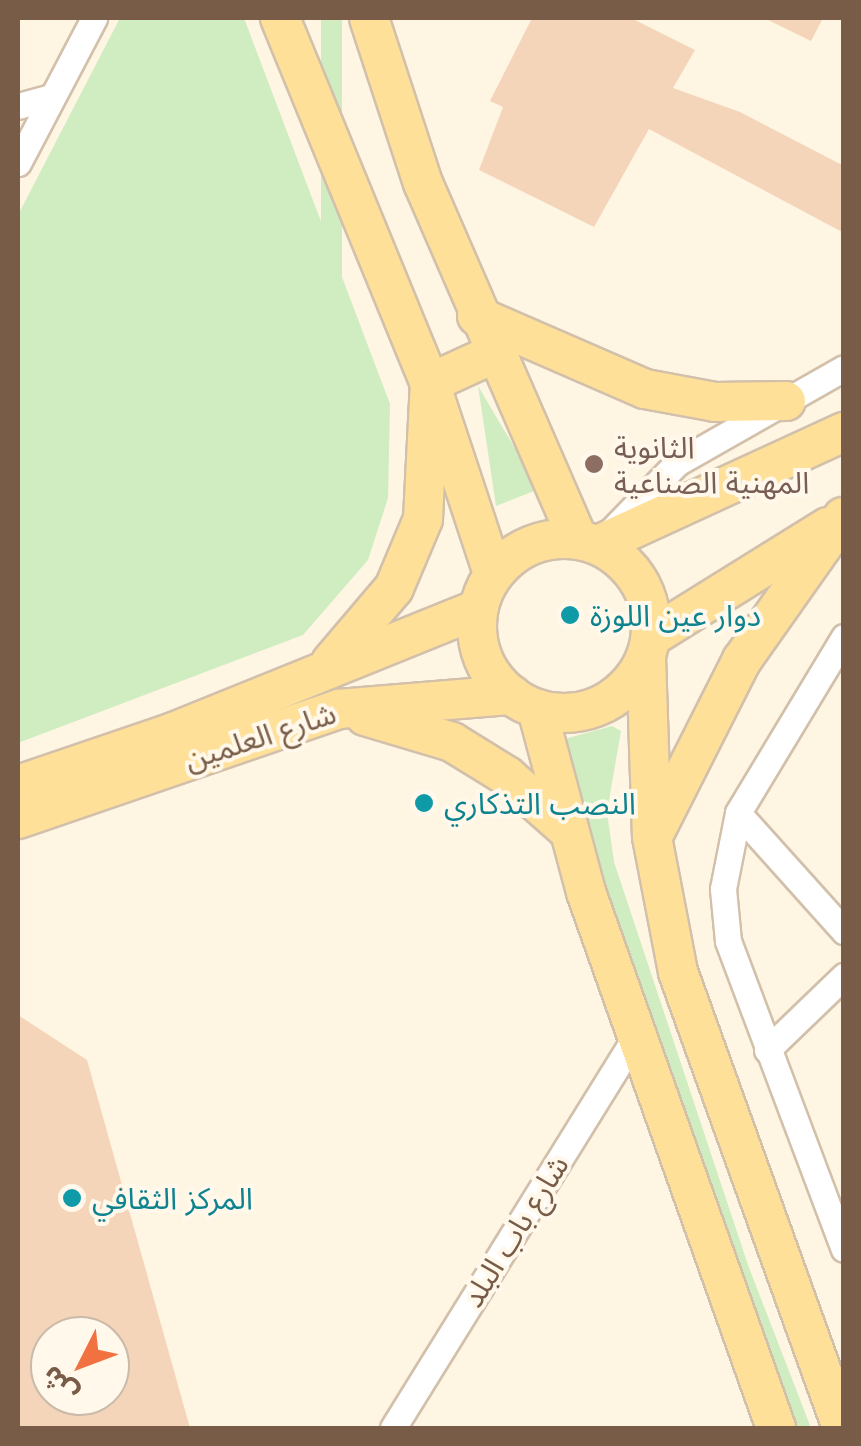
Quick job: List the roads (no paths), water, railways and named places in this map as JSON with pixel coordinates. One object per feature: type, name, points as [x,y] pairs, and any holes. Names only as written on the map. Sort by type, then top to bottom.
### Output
[{"type":"main road","points":[[280,18],[430,383],[486,592],[482,656],[524,702],[725,1299],[776,1428]]},
{"type":"main road","points":[[369,18],[424,183],[493,354],[588,542],[640,582],[649,647],[652,837],[678,972],[842,1428]]},
{"type":"main road","points":[[478,316],[645,389],[715,402],[786,401]]},
{"type":"main road","points":[[430,383],[493,354]]},
{"type":"main road","points":[[319,674],[394,588],[423,519],[430,383]]},
{"type":"main road","points":[[486,592],[530,545],[588,542],[844,432]]},
{"type":"main road","points":[[524,702],[564,713],[602,704],[633,680],[649,647],[844,517]]},
{"type":"main road","points":[[652,837],[742,660],[844,517]]},
{"type":"main road","name":"شارع العلمين","points":[[18,785],[319,674],[486,592]]},
{"type":"main road","name":"شارع العلمين","points":[[18,819],[338,708],[524,702]]},
{"type":"main road","points":[[338,708],[452,742],[507,776],[569,832]]},
{"type":"street","points":[[18,162],[94,18]]},
{"type":"street","points":[[18,106],[52,96]]},
{"type":"street","points":[[588,542],[677,463],[844,368]]},
{"type":"street","points":[[844,637],[835,674],[738,814],[725,864],[724,916],[766,1050],[844,1249]]},
{"type":"street","points":[[738,814],[844,931]]},
{"type":"street","points":[[766,1050],[844,976]]},
{"type":"street","name":"شارع باب البلد","points":[[393,1428],[638,1033]]},
{"type":"place","name":"الثانوية المهنية الصناعية","points":[[594,464]]},
{"type":"place","name":"دوار عين اللوزة","points":[[570,615]]},
{"type":"place","name":"النصب التذكاري","points":[[424,803]]},
{"type":"place","name":"المركز الثقافي","points":[[72,1198]]}]
